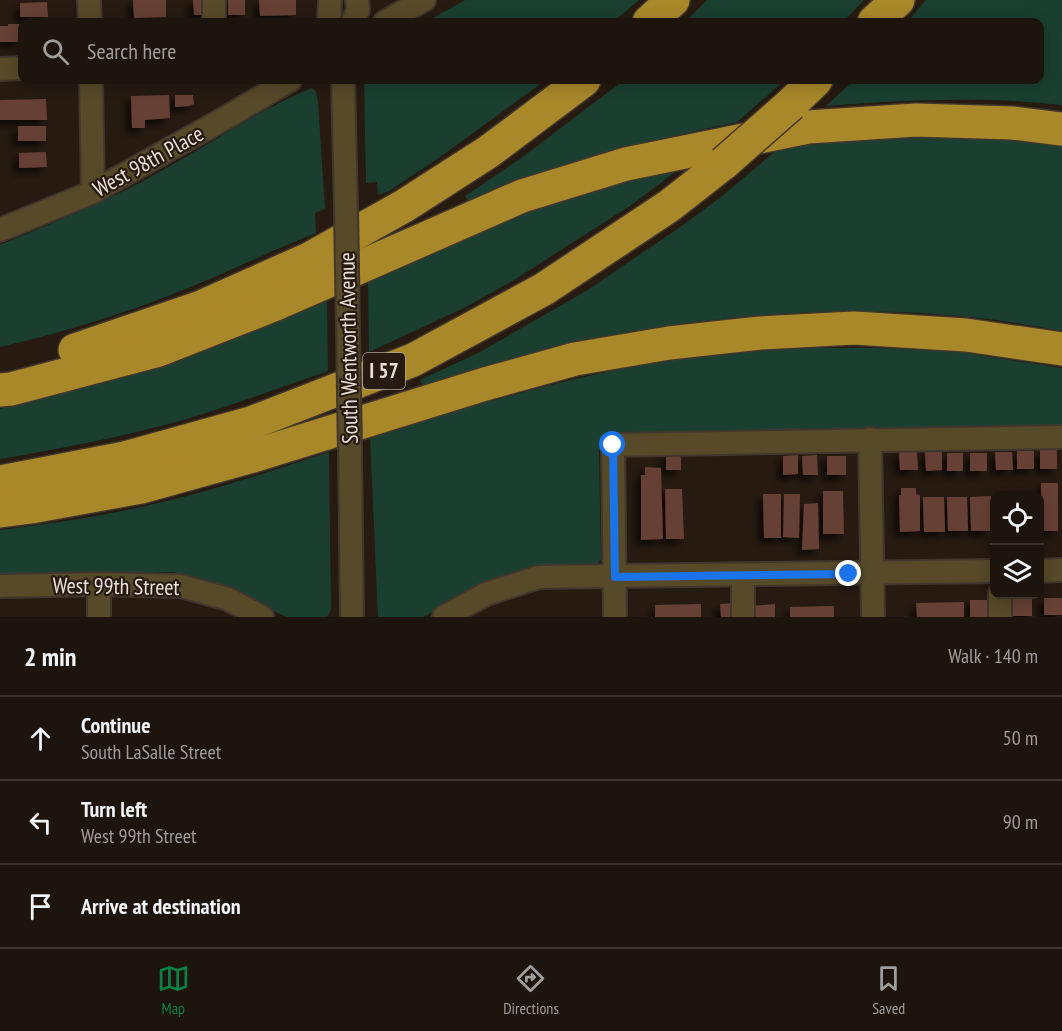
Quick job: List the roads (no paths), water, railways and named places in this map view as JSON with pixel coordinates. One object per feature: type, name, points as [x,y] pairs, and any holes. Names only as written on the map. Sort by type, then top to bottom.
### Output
[{"type":"highway","points":[[654,18],[674,0]]},
{"type":"highway","points":[[878,18],[898,0]]},
{"type":"highway","points":[[0,371],[96,345],[201,307],[311,258],[404,206],[488,152],[579,84]]},
{"type":"highway","name":"I 57","points":[[0,482],[125,458],[251,423],[413,360],[544,289],[669,206],[724,163],[812,84]]},
{"type":"highway","points":[[0,390],[12,389],[159,350],[276,304],[522,196],[626,164],[808,127],[916,120],[1012,123],[1062,129]]},
{"type":"highway","points":[[0,511],[141,487],[253,456],[484,384],[575,359],[669,344],[760,333],[854,328],[966,335],[1062,349]]},
{"type":"street","points":[[89,0],[90,18]]},
{"type":"street","points":[[214,0],[214,18]]},
{"type":"street","points":[[329,18],[330,0]]},
{"type":"street","points":[[355,18],[358,10],[357,0]]},
{"type":"street","points":[[392,18],[423,0]]},
{"type":"street","points":[[0,69],[18,68]]},
{"type":"street","points":[[91,84],[93,192]]},
{"type":"street","name":"West 98th Place","points":[[0,230],[93,192],[283,84]]},
{"type":"street","name":"South Wentworth Avenue","points":[[343,84],[352,617]]},
{"type":"street","points":[[615,617],[613,445],[1062,437]]},
{"type":"street","points":[[870,439],[873,617]]},
{"type":"street","points":[[1044,571],[1062,570]]},
{"type":"street","points":[[444,617],[486,594],[539,577],[990,571]]},
{"type":"street","points":[[743,575],[743,617]]},
{"type":"street","points":[[99,584],[99,617]]},
{"type":"street","name":"West 99th Street","points":[[0,586],[99,584],[181,586],[228,608],[262,617]]},
{"type":"street","points":[[486,594],[486,617]]},
{"type":"street","points":[[999,599],[1000,617]]}]
